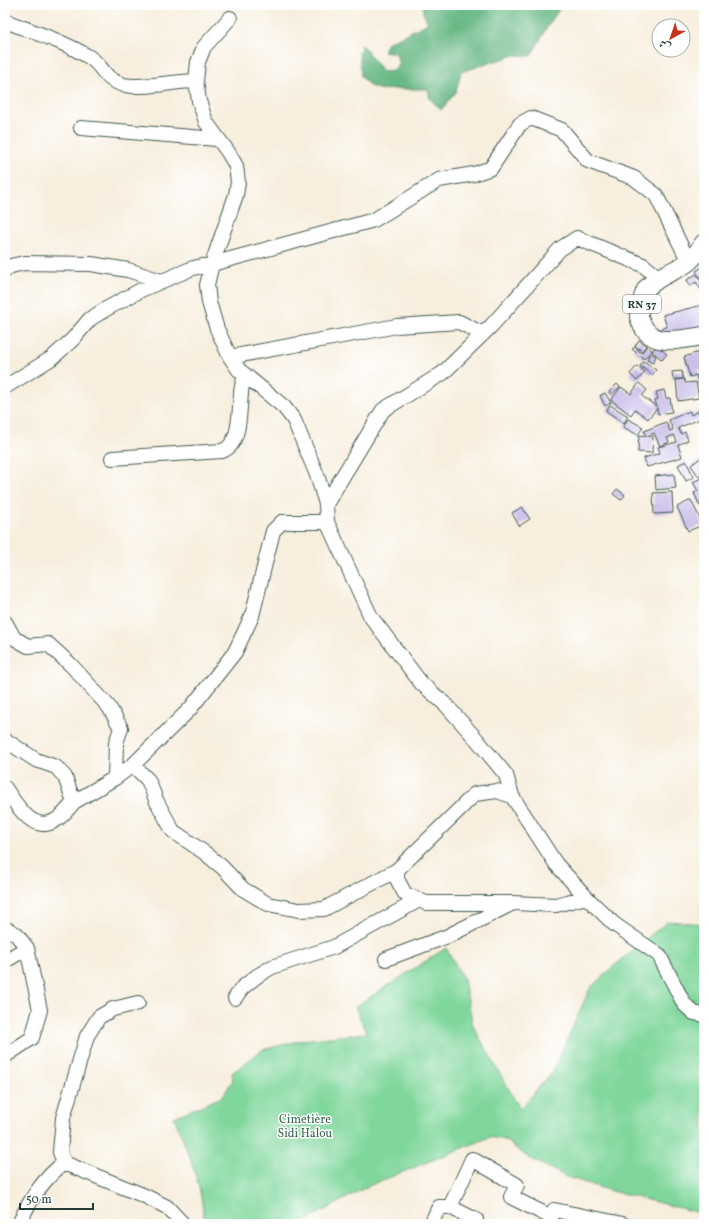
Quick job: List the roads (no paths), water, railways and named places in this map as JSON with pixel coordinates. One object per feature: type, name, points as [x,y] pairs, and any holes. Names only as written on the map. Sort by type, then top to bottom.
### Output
[{"type":"main road","name":"RN 37","points":[[704,243],[688,262],[659,278],[647,289],[638,314],[642,327],[656,339],[670,341],[704,336]]},
{"type":"street","points":[[230,18],[204,46],[198,62],[196,81],[199,101],[206,122],[228,152],[236,166],[238,182],[236,195],[212,264],[207,285],[209,302],[216,329],[230,357],[239,370],[284,407],[294,420],[317,475],[326,504],[327,522],[371,617],[421,682],[446,706],[478,741],[506,775],[512,796],[556,864],[586,897],[614,924],[659,954],[684,1004],[694,1013],[704,1015]]},
{"type":"street","points":[[5,21],[77,50],[91,58],[105,75],[124,85],[138,86],[180,81],[196,81]]},
{"type":"street","points":[[5,387],[22,378],[52,358],[73,339],[90,319],[141,290],[193,268],[374,220],[439,180],[474,174],[491,168],[520,124],[531,118],[562,130],[588,160],[634,178],[656,195],[688,262]]},
{"type":"street","points":[[81,128],[217,139]]},
{"type":"street","points":[[326,504],[383,410],[443,373],[483,334],[560,249],[577,238],[642,265],[659,278]]},
{"type":"street","points":[[5,270],[12,266],[24,263],[91,264],[128,270],[162,281]]},
{"type":"street","points":[[230,357],[398,326],[459,322],[483,334]]},
{"type":"street","points":[[112,458],[227,450],[231,446],[237,430],[240,415],[240,393],[245,376]]},
{"type":"street","points":[[5,788],[19,809],[29,819],[41,824],[48,824],[57,820],[74,802],[115,778],[133,765],[190,709],[235,652],[252,616],[274,531],[282,522],[327,522]]},
{"type":"street","points":[[5,622],[14,638],[28,646],[48,644],[71,665],[109,707],[121,728],[116,743],[115,778]]},
{"type":"street","points":[[5,740],[36,760],[56,767],[65,777],[74,802]]},
{"type":"street","points":[[133,765],[148,780],[157,802],[173,832],[205,852],[243,888],[268,904],[299,910],[324,909],[397,870],[475,794],[497,791],[512,796]]},
{"type":"street","points":[[397,870],[397,879],[405,894],[426,903],[513,903],[556,905],[586,897]]},
{"type":"street","points":[[235,998],[242,988],[257,976],[272,967],[334,947],[419,900]]},
{"type":"street","points":[[386,959],[448,936],[513,903]]},
{"type":"street","points":[[5,928],[16,934],[27,948],[40,1010],[32,1038],[5,1056]]},
{"type":"street","points":[[5,961],[27,948]]},
{"type":"street","points":[[138,1003],[113,1009],[99,1017],[88,1036],[63,1118],[60,1152],[64,1163],[145,1196],[167,1207],[183,1224]]},
{"type":"street","points":[[431,1224],[445,1207],[472,1159],[517,1185],[511,1197],[550,1217],[554,1210],[623,1224]]},
{"type":"street","points":[[19,1224],[37,1192],[54,1171],[64,1163]]},
{"type":"street","points":[[445,1207],[476,1220],[475,1224]]},
{"type":"park label","name":"Cimetière Sidi Halou","points":[[305,1126]]}]
